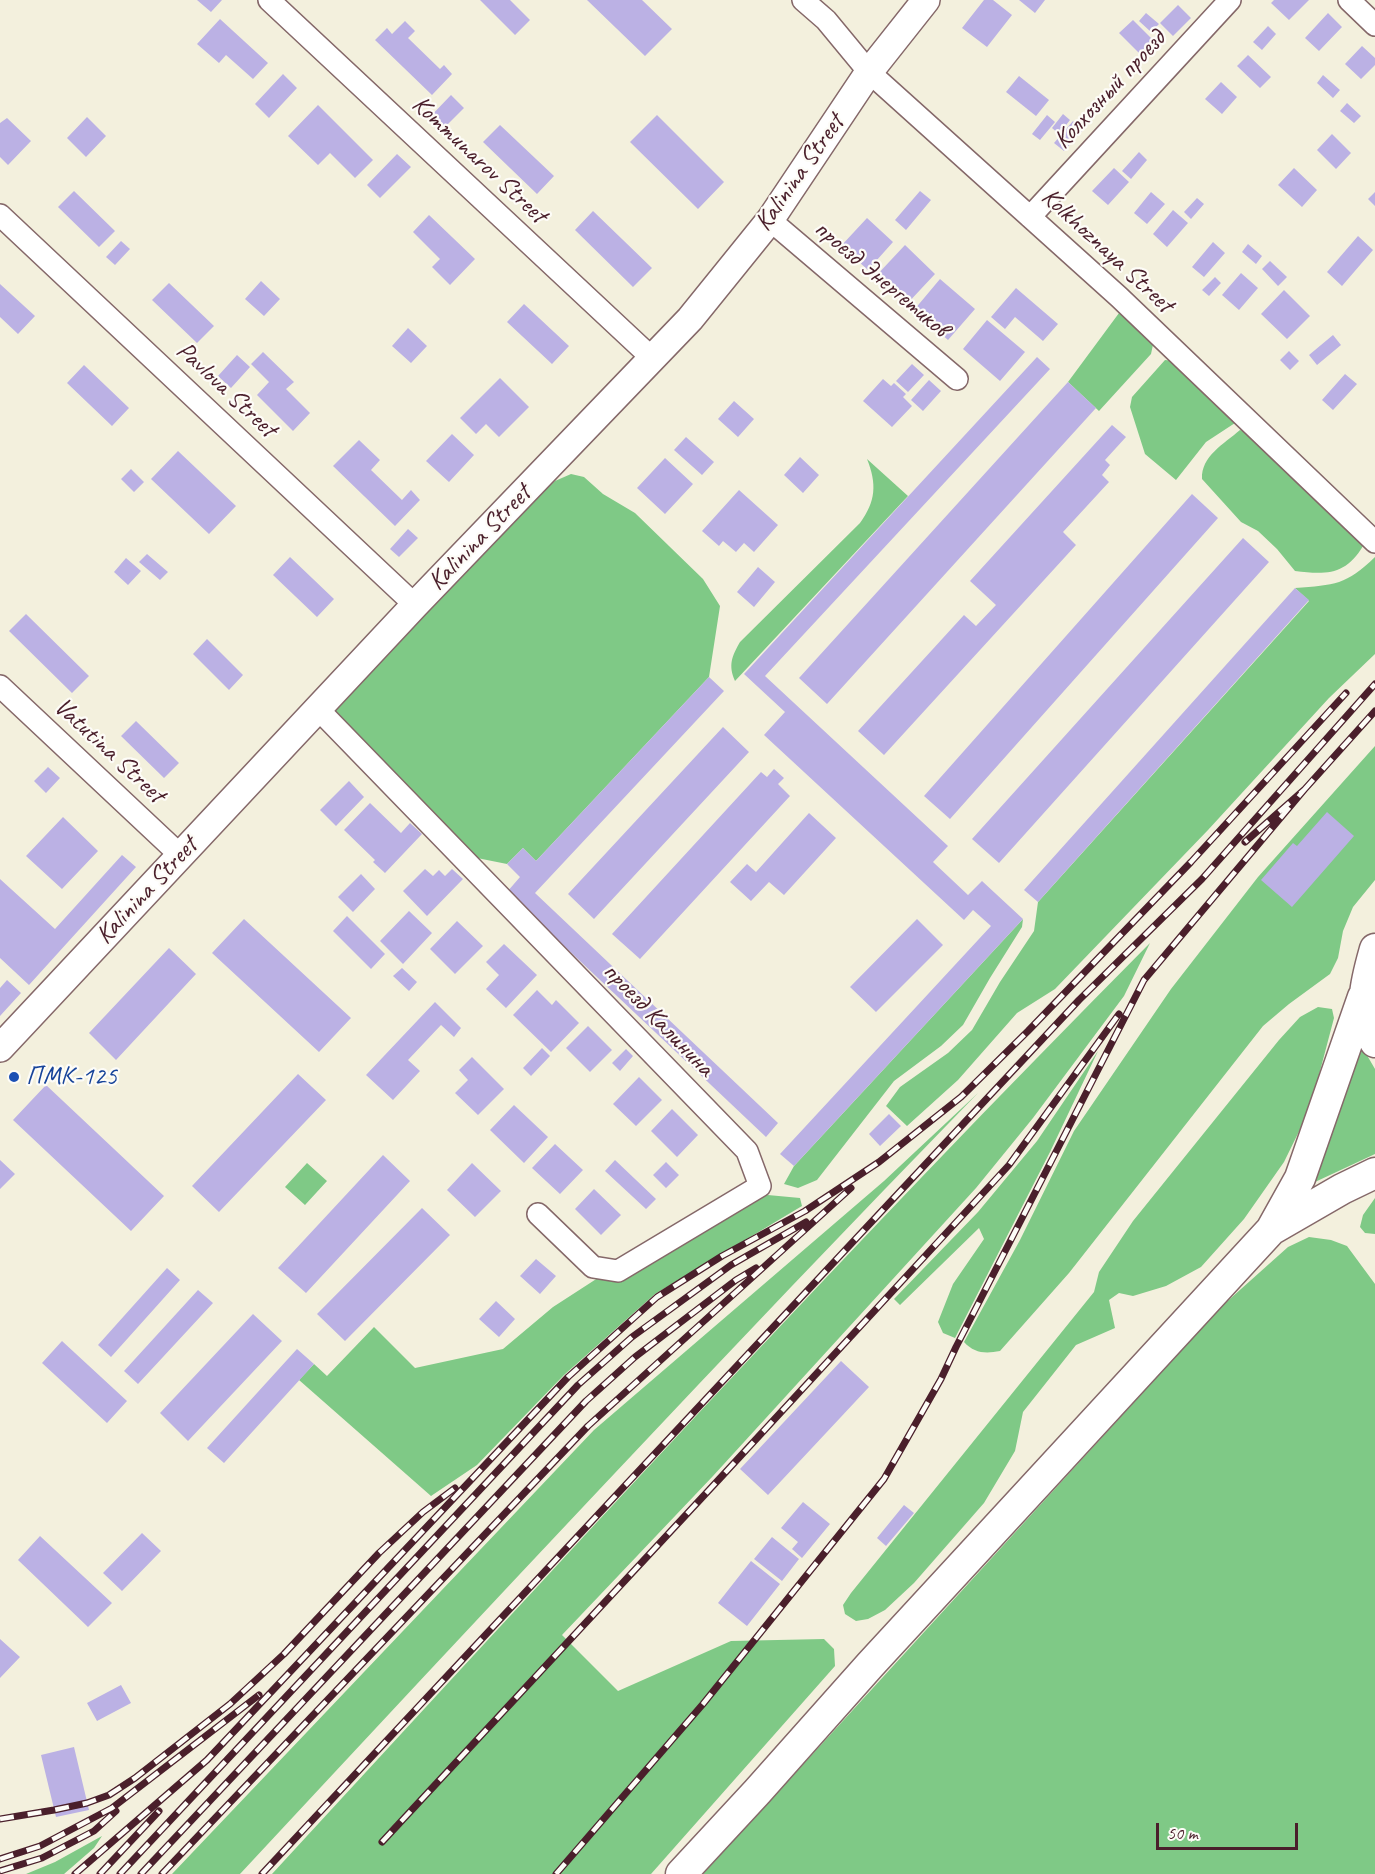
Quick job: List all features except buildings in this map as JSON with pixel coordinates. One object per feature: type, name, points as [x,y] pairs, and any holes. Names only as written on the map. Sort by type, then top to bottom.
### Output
[{"type":"main road","points":[[681,1874],[1271,1230],[1300,1178],[1363,997],[1375,949]]},
{"type":"main road","points":[[1363,997],[1369,1032],[1375,1042]]},
{"type":"main road","points":[[1271,1230],[1342,1189],[1375,1173]]},
{"type":"street","name":"Kommunarov Street","points":[[269,0],[652,359]]},
{"type":"street","name":"Kolkhoznaya Street","points":[[803,0],[826,21],[869,72],[1119,297],[1375,542]]},
{"type":"street","name":"Kalinina Street","points":[[0,1048],[414,605],[690,319],[770,220],[869,72],[926,0]]},
{"type":"street","name":"Колхозный проезд","points":[[1030,217],[1230,0]]},
{"type":"street","points":[[1349,0],[1375,25]]},
{"type":"street","name":"Pavlova Street","points":[[0,215],[414,605]]},
{"type":"street","name":"проезд Энергетиков","points":[[770,220],[957,379]]},
{"type":"street","name":"Vatutina Street","points":[[0,686],[180,855]]},
{"type":"street","name":"проезд Калинина","points":[[318,709],[747,1151],[760,1186],[618,1271],[593,1267],[538,1214]]},
{"type":"green space","points":[[1122,309],[1154,340],[1151,354],[1099,411],[1068,382]]},
{"type":"green space","points":[[1165,360],[1174,361],[1236,415],[1235,423],[1206,442],[1176,480],[1145,454],[1130,407],[1132,397]]},
{"type":"green space","points":[[1240,430],[1248,432],[1361,535],[1363,546],[1350,563],[1334,571],[1316,573],[1295,571],[1258,531],[1241,522],[1202,479],[1209,457]]},
{"type":"green space","points":[[867,459],[908,496],[735,681],[732,661],[740,642],[860,523],[865,515],[873,492],[872,476]]},
{"type":"green space","points":[[571,474],[584,477],[603,494],[635,513],[703,579],[720,606],[709,677],[536,861],[523,848],[507,864],[477,858],[327,711],[536,498],[555,481]]},
{"type":"green space","points":[[1375,557],[1375,654],[1329,698],[1208,830],[1055,989],[1017,1013],[958,1080],[907,1126],[886,1106],[900,1087],[948,1053],[972,1030],[1034,931],[1038,902],[1309,601],[1295,588],[1339,582],[1356,573]]},
{"type":"green space","points":[[1375,746],[1375,880],[1353,907],[1343,931],[1338,958],[1330,974],[1263,1026],[1069,1273],[1000,1351],[985,1352],[972,1348],[964,1342],[1020,1240],[1074,1131],[1171,989],[1258,877]]},
{"type":"green space","points":[[1023,919],[1022,927],[963,1025],[941,1046],[894,1081],[817,1180],[798,1188],[784,1184],[794,1166]]},
{"type":"green space","points":[[1150,943],[1124,996],[1033,1118],[976,1188],[713,1476],[562,1635],[618,1691],[731,1641],[824,1639],[834,1649],[835,1666],[651,1874],[272,1874],[816,1288]]},
{"type":"green space","points":[[1318,1007],[1332,1009],[1334,1018],[1310,1109],[1284,1162],[1244,1219],[1201,1267],[1166,1286],[1133,1296],[1119,1293],[1109,1300],[1115,1328],[1076,1345],[1023,1412],[1015,1451],[984,1503],[914,1583],[885,1610],[868,1619],[856,1621],[845,1614],[843,1605],[851,1593],[1094,1292],[1099,1272],[1133,1221],[1279,1040],[1300,1017]]},
{"type":"green space","points":[[1361,1045],[1375,1069],[1375,1154],[1315,1182],[1311,1177]]},
{"type":"green space","points":[[1098,1051],[1050,1152],[955,1338],[943,1333],[938,1322],[953,1284],[984,1239],[979,1228],[900,1305],[894,1299],[978,1212],[1037,1141]]},
{"type":"green space","points":[[978,1093],[699,1384],[240,1874],[172,1874],[594,1430],[884,1181]]},
{"type":"green space","points":[[307,1163],[327,1181],[305,1205],[285,1187]]},
{"type":"green space","points":[[757,1194],[800,1198],[802,1206],[655,1294],[564,1375],[477,1465],[431,1496],[299,1380],[314,1364],[327,1376],[374,1327],[415,1368],[503,1349],[553,1307],[621,1263]]},
{"type":"green space","points":[[1375,1198],[1375,1234],[1365,1233],[1360,1227],[1363,1215]]},
{"type":"green space","points":[[1309,1237],[1331,1240],[1347,1246],[1375,1284],[1375,1874],[703,1874],[1222,1306],[1288,1247]]},
{"type":"green space","points":[[102,1836],[94,1848],[64,1874],[26,1874],[55,1862]]},
{"type":"railway","points":[[262,1874],[1079,1000],[1202,879],[1375,684]]},
{"type":"railway","points":[[75,1874],[207,1760],[568,1377],[657,1297],[722,1256],[805,1211],[879,1162],[961,1097],[1191,862],[1346,693]]},
{"type":"railway","points":[[1304,790],[1375,711]]},
{"type":"railway","points":[[556,1874],[703,1704],[884,1479],[941,1379],[1144,980],[1304,790],[1245,842]]},
{"type":"railway","points":[[382,1842],[1009,1165],[1119,1014]]},
{"type":"railway","points":[[162,1874],[588,1426],[851,1188]]},
{"type":"railway","points":[[120,1874],[578,1385],[632,1337],[731,1265],[806,1222]]},
{"type":"railway","points":[[141,1874],[586,1401],[635,1357],[736,1280],[756,1268]]},
{"type":"railway","points":[[0,1819],[87,1803],[109,1795],[135,1778],[230,1704],[284,1654],[379,1553],[423,1512],[455,1488]]},
{"type":"railway","points":[[0,1859],[40,1846],[112,1808],[259,1695]]},
{"type":"railway","points":[[0,1871],[42,1858],[94,1831],[116,1811]]},
{"type":"railway","points":[[100,1874],[159,1811]]},
{"type":"place","name":"ПМК-125","points":[[14,1077]]}]
